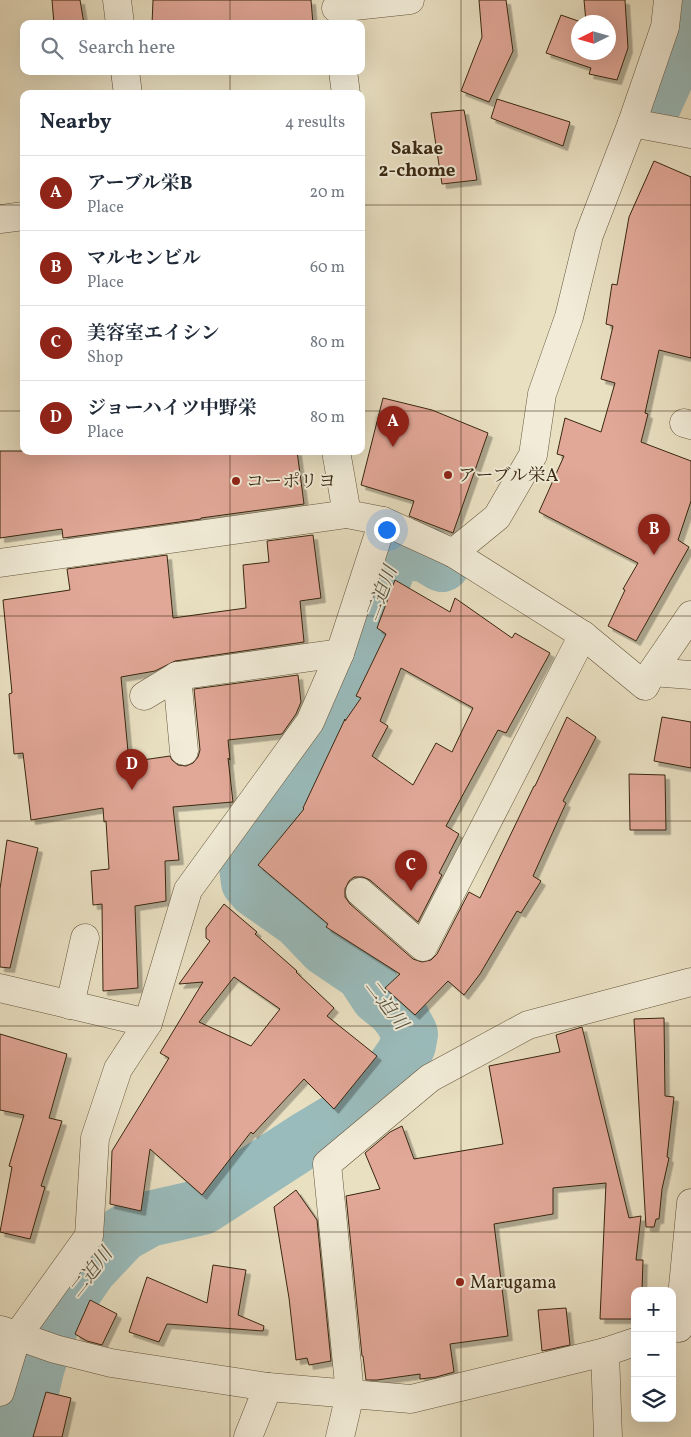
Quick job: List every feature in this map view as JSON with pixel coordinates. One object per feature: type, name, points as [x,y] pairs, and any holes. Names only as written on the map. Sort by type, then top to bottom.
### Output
[{"type":"street","points":[[117,0],[120,20]]},
{"type":"street","points":[[336,11],[410,0]]},
{"type":"street","points":[[453,553],[497,517],[533,455],[542,394],[569,317],[589,235],[666,27],[668,0]]},
{"type":"street","points":[[126,75],[127,90]]},
{"type":"street","points":[[344,75],[345,90]]},
{"type":"street","points":[[632,123],[691,134]]},
{"type":"street","points":[[0,219],[20,216]]},
{"type":"street","points":[[337,455],[347,514]]},
{"type":"street","points":[[0,563],[347,514],[383,522],[453,553],[583,635],[645,686],[652,672],[691,615]]},
{"type":"street","points":[[0,1392],[15,1335],[89,1236],[95,1138],[118,1069],[148,1023],[188,890],[310,722],[340,653],[383,522]]},
{"type":"street","points":[[360,892],[423,947],[583,635]]},
{"type":"street","points":[[144,696],[176,676],[340,653]]},
{"type":"street","points":[[652,672],[691,675]]},
{"type":"street","points":[[176,676],[184,751]]},
{"type":"street","points":[[70,1005],[85,938]]},
{"type":"street","points":[[340,1437],[350,1394],[327,1164],[430,1078],[528,1025],[691,982]]},
{"type":"street","points":[[0,988],[148,1023]]},
{"type":"street","points":[[681,1328],[691,1203]]},
{"type":"street","points":[[15,1335],[55,1349],[111,1363],[268,1386],[411,1399],[605,1352],[631,1343]]},
{"type":"street","points":[[605,1352],[608,1437]]},
{"type":"street","points":[[248,1437],[268,1386]]},
{"type":"building","points":[[52,0],[80,0],[83,20],[54,20]]},
{"type":"building","points":[[153,0],[311,0],[313,20],[152,20]]},
{"type":"building","points":[[479,0],[506,0],[513,51],[489,102],[461,91],[482,37]]},
{"type":"building","points":[[584,0],[625,0],[628,48],[617,80],[589,74],[591,68],[546,53],[561,15],[571,18],[571,60],[616,60],[616,15],[585,15]]},
{"type":"building","points":[[497,99],[570,122],[563,146],[491,118]]},
{"type":"building","points":[[464,110],[477,180],[442,184],[431,113]]},
{"type":"building","points":[[654,161],[691,177],[691,358],[659,350],[645,413],[648,414],[641,442],[691,461],[691,501],[678,540],[689,547],[636,641],[608,626],[625,590],[623,589],[638,563],[539,512],[564,456],[557,454],[565,418],[601,432],[615,383],[601,379],[613,326],[606,324],[612,284],[617,285],[629,217]]},
{"type":"building","points":[[383,398],[432,410],[488,433],[453,533],[409,516],[414,501],[361,485]]},
{"type":"building","points":[[0,451],[20,451],[20,455],[298,455],[304,504],[63,538],[62,529],[0,538]]},
{"type":"building","points":[[313,535],[321,598],[300,601],[304,642],[175,661],[155,671],[121,677],[129,762],[170,756],[178,765],[186,766],[193,763],[198,757],[200,750],[194,689],[298,675],[301,702],[296,714],[282,734],[228,740],[233,802],[173,807],[179,860],[165,861],[166,901],[135,906],[138,988],[103,991],[102,904],[93,905],[91,871],[109,869],[106,821],[104,822],[103,808],[31,820],[23,753],[14,754],[9,694],[12,693],[3,600],[70,590],[67,569],[167,555],[173,618],[246,608],[243,565],[269,562],[267,541]]},
{"type":"building","points":[[395,580],[450,612],[455,598],[512,638],[515,633],[550,653],[506,733],[498,730],[446,826],[459,834],[439,873],[442,875],[418,922],[370,880],[363,877],[354,877],[349,881],[345,889],[345,897],[350,904],[413,959],[422,962],[431,960],[437,954],[469,892],[480,898],[567,717],[596,737],[563,801],[566,803],[533,876],[541,881],[521,913],[517,911],[480,974],[464,995],[448,981],[415,1015],[385,988],[400,974],[326,927],[328,924],[258,865],[304,809],[345,719],[345,721],[361,698],[356,696],[386,634],[377,628]],"holes":[[[401,668],[473,708],[452,752],[436,743],[413,785],[372,756],[388,726],[380,721]]]},
{"type":"building","points":[[662,717],[691,722],[691,768],[654,761]]},
{"type":"building","points":[[629,774],[665,775],[666,830],[630,830]]},
{"type":"building","points":[[7,840],[38,848],[10,968],[0,967],[0,889]]},
{"type":"building","points":[[224,904],[257,932],[255,934],[297,971],[334,1008],[327,1016],[377,1056],[334,1109],[304,1079],[253,1134],[251,1132],[202,1195],[150,1149],[141,1211],[110,1204],[112,1151],[169,1058],[160,1053],[203,982],[179,984],[210,941],[206,938],[206,928]],"holes":[[[234,977],[280,1009],[251,1046],[199,1022]]]},
{"type":"building","points":[[664,1018],[665,1096],[674,1097],[667,1157],[669,1158],[662,1189],[659,1219],[656,1219],[654,1227],[646,1227],[634,1019]]},
{"type":"building","points":[[582,1027],[629,1218],[641,1216],[636,1260],[643,1260],[642,1287],[631,1287],[631,1319],[600,1319],[606,1183],[553,1188],[553,1214],[494,1224],[508,1336],[450,1344],[454,1372],[420,1379],[420,1374],[366,1380],[346,1196],[380,1189],[365,1153],[390,1132],[402,1126],[414,1159],[503,1144],[489,1066],[560,1052],[556,1035]]},
{"type":"building","points":[[0,1034],[67,1054],[49,1118],[62,1121],[41,1186],[45,1187],[30,1239],[0,1232],[12,1167],[9,1166],[24,1115],[0,1110]]},
{"type":"building","points":[[296,1190],[317,1220],[331,1361],[309,1365],[307,1358],[296,1360],[289,1298],[274,1207]]},
{"type":"building","points":[[213,1265],[246,1270],[238,1315],[264,1326],[263,1331],[167,1324],[159,1342],[129,1332],[147,1277],[207,1303]]},
{"type":"building","points":[[90,1300],[117,1314],[102,1345],[87,1341],[75,1334]]},
{"type":"building","points":[[566,1308],[570,1345],[542,1351],[538,1310]]},
{"type":"building","points":[[46,1392],[71,1398],[62,1437],[33,1437]]},
{"type":"waterway","name":"二迫川","points":[[653,106],[675,57],[683,0]]},
{"type":"waterway","name":"二迫川","points":[[20,1437],[37,1366],[51,1325],[89,1269],[122,1234],[149,1219],[202,1207],[352,1112],[367,1100],[403,1056],[410,1034],[394,1009],[378,996],[363,973],[326,948],[299,920],[255,889],[249,882],[247,867],[255,841],[273,806],[349,698],[354,663],[390,561],[406,551],[427,555],[442,564]]},
{"type":"place","name":"アーブル栄B","points":[[393,447]]},
{"type":"place","name":"アーブル栄A","points":[[448,475]]},
{"type":"place","name":"コーポリヨ","points":[[236,481]]},
{"type":"place","name":"マルセンビル","points":[[654,555]]},
{"type":"place","name":"ジョーハイツ中野栄","points":[[132,790]]},
{"type":"place","name":"美容室エイシン","points":[[411,891]]},
{"type":"place","name":"Marugama","points":[[460,1282]]},
{"type":"district","name":"Sakae 2-chome","points":[[417,158]]}]
